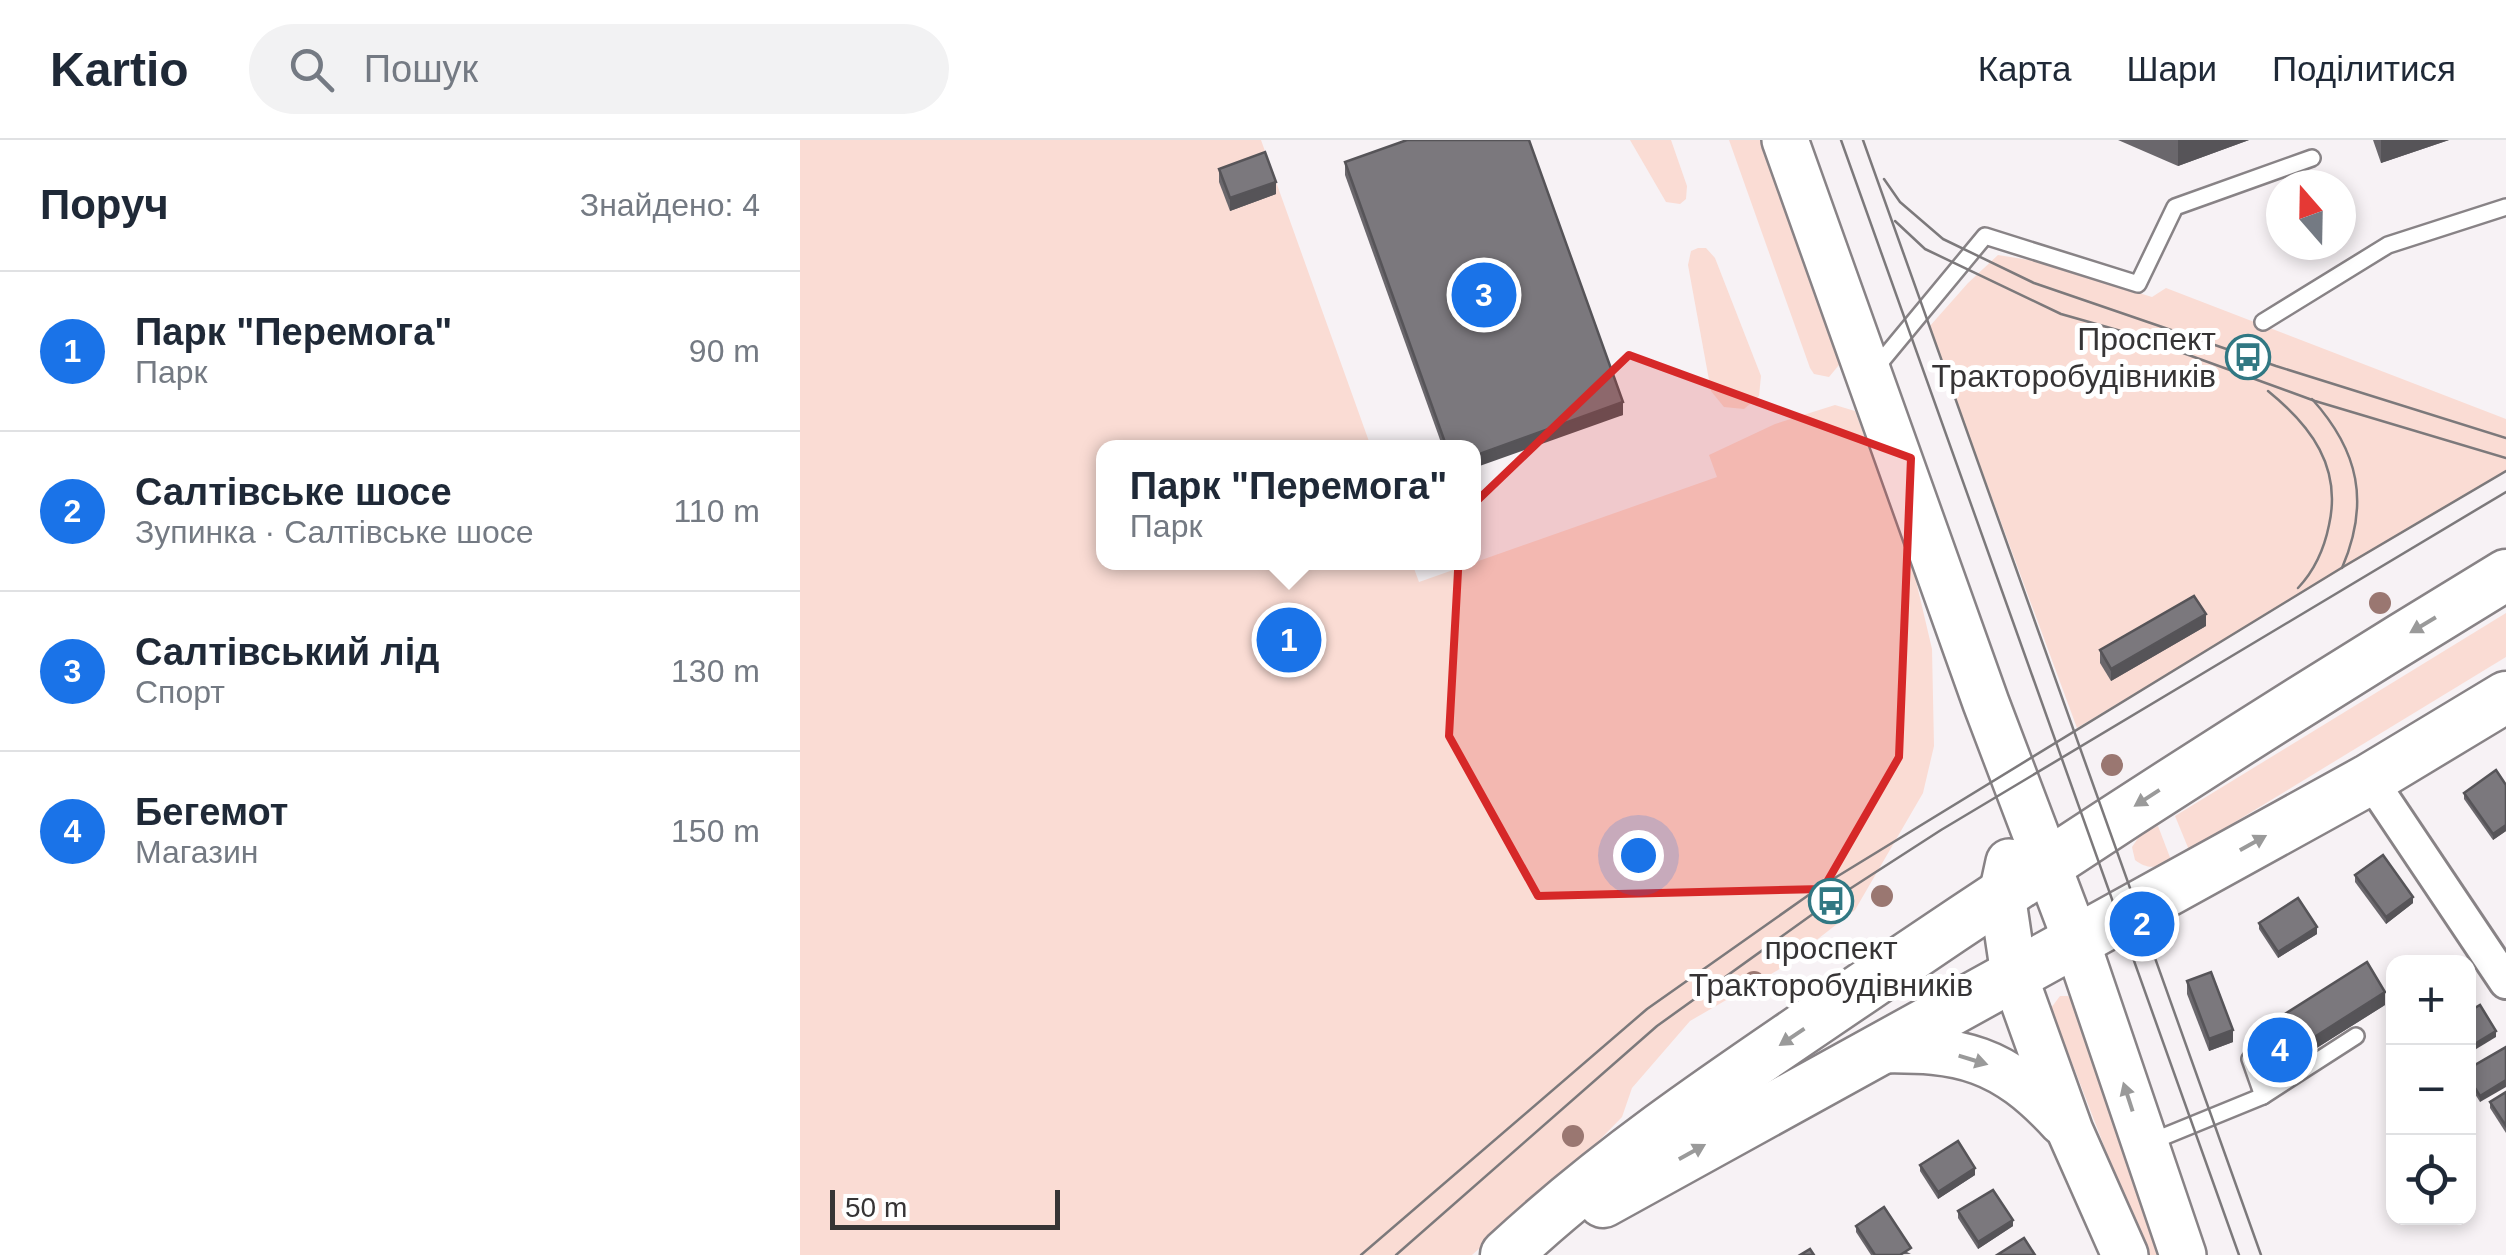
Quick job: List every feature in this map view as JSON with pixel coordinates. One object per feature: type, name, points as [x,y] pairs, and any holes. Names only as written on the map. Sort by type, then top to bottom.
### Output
[{"type":"main road","points":[[1785,140],[2076,940],[2183,1255]]},
{"type":"main road","points":[[1506,1255],[1558,1206],[1648,1135],[2046,864],[2310,694],[2506,574]]},
{"type":"main road","points":[[1518,1255],[1628,1187],[2370,779],[2506,698]]},
{"type":"main road","points":[[2024,802],[2002,894],[2014,974],[2070,1130],[2125,1255]]},
{"type":"main road","points":[[1877,1050],[1932,1048],[1986,1062],[2033,1090],[2070,1130]]},
{"type":"street","points":[[2370,779],[2506,982]]},
{"type":"lane","points":[[1870,375],[1985,236],[2138,284],[2175,207],[2312,158]]},
{"type":"lane","points":[[2262,322],[2388,245],[2506,207]]},
{"type":"lane","points":[[2144,1144],[2263,1096],[2356,1036]]},
{"type":"lane","points":[[2250,1059],[2263,1096]]},
{"type":"highlighted area","points":[[1629,355],[1911,458],[1899,757],[1823,889],[1538,896],[1449,736],[1461,516]]},
{"type":"shaded area","points":[[800,140],[1261,140],[1368,440],[1096,440],[1096,570],[1415,570],[1419,582],[1453,570],[1481,570],[1481,560],[1717,477],[1709,455],[1775,424],[1835,405],[1855,411],[1913,568],[1932,649],[1934,746],[1923,793],[1855,910],[1778,970],[1690,1021],[1632,1088],[1622,1117],[1583,1157],[1472,1255],[800,1255]]},
{"type":"shaded area","points":[[1630,140],[1671,140],[1687,186],[1686,199],[1680,204],[1666,202]]},
{"type":"shaded area","points":[[1729,140],[1761,140],[1838,357],[1839,365],[1829,377],[1814,374],[1810,368]]},
{"type":"shaded area","points":[[1706,248],[1715,258],[1761,376],[1759,396],[1744,409],[1724,407],[1711,391],[1688,265],[1691,251]]},
{"type":"shaded area","points":[[1998,255],[2035,261],[2152,297],[2166,288],[2506,419],[2506,471],[2077,728],[1929,327]]},
{"type":"shaded area","points":[[2506,613],[2506,657],[2189,850],[2175,816]]},
{"type":"shaded area","points":[[2158,826],[2171,860],[2148,867],[2135,860],[2132,847],[2141,834]]},
{"type":"shaded area","points":[[2060,996],[2073,1001],[2162,1255],[2146,1255],[2051,1008]]},
{"type":"building","points":[[1407,140],[1529,140],[1623,402],[1481,453],[1481,440],[1444,440],[1345,162]]},
{"type":"building","points":[[1265,152],[1276,182],[1230,198],[1219,169]]},
{"type":"building","points":[[2194,596],[2206,614],[2111,669],[2100,650]]},
{"type":"building","points":[[2496,770],[2506,785],[2506,825],[2493,834],[2464,793]]},
{"type":"building","points":[[2383,855],[2413,897],[2386,917],[2355,875]]},
{"type":"building","points":[[2298,898],[2317,927],[2278,952],[2259,923]]},
{"type":"building","points":[[2367,962],[2385,992],[2269,1066],[2250,1036]]},
{"type":"building","points":[[2211,972],[2233,1030],[2209,1039],[2187,981]]},
{"type":"building","points":[[2480,1005],[2496,1031],[2476,1043],[2476,1007]]},
{"type":"building","points":[[2506,1047],[2506,1080],[2480,1096],[2476,1090],[2476,1064]]},
{"type":"building","points":[[2506,1092],[2506,1126],[2490,1102]]},
{"type":"building","points":[[1958,1141],[1975,1168],[1938,1192],[1920,1165]]},
{"type":"building","points":[[1993,1190],[2013,1220],[1978,1242],[1958,1211]]},
{"type":"building","points":[[1884,1207],[1911,1248],[1900,1255],[1875,1255],[1856,1226]]},
{"type":"building","points":[[2024,1238],[2035,1255],[1997,1255]]},
{"type":"tram line","points":[[1841,140],[2239,1255]]},
{"type":"tram line","points":[[1863,140],[2261,1255]]},
{"type":"tram line","points":[[1884,179],[1900,202],[1943,239],[2034,283],[2276,366],[2506,438]]},
{"type":"tram line","points":[[1895,221],[1925,249],[2061,314],[2128,333],[2315,401],[2506,458]]},
{"type":"tram line","points":[[2268,391],[2310,433],[2327,466],[2331,485],[2332,504],[2324,543],[2314,567],[2298,588]]},
{"type":"tram line","points":[[2312,399],[2340,438],[2355,479],[2356,521],[2342,568]]},
{"type":"tram line","points":[[1361,1255],[1647,1009],[1820,887],[2506,471]]},
{"type":"tram line","points":[[1396,1255],[1657,1026],[1831,901],[1941,830],[2506,492]]},
{"type":"place","name":"Салтівський лід","points":[[1484,295]]},
{"type":"place","name":"Проспект Тракторобудівників","points":[[2248,357]]},
{"type":"place","name":"Парк \"Перемога\"","points":[[1289,640]]},
{"type":"place","name":"проспект Тракторобудівників","points":[[1831,901]]},
{"type":"place","name":"Салтівське шосе","points":[[2142,924]]},
{"type":"place","name":"Бегемот","points":[[2280,1050]]}]
